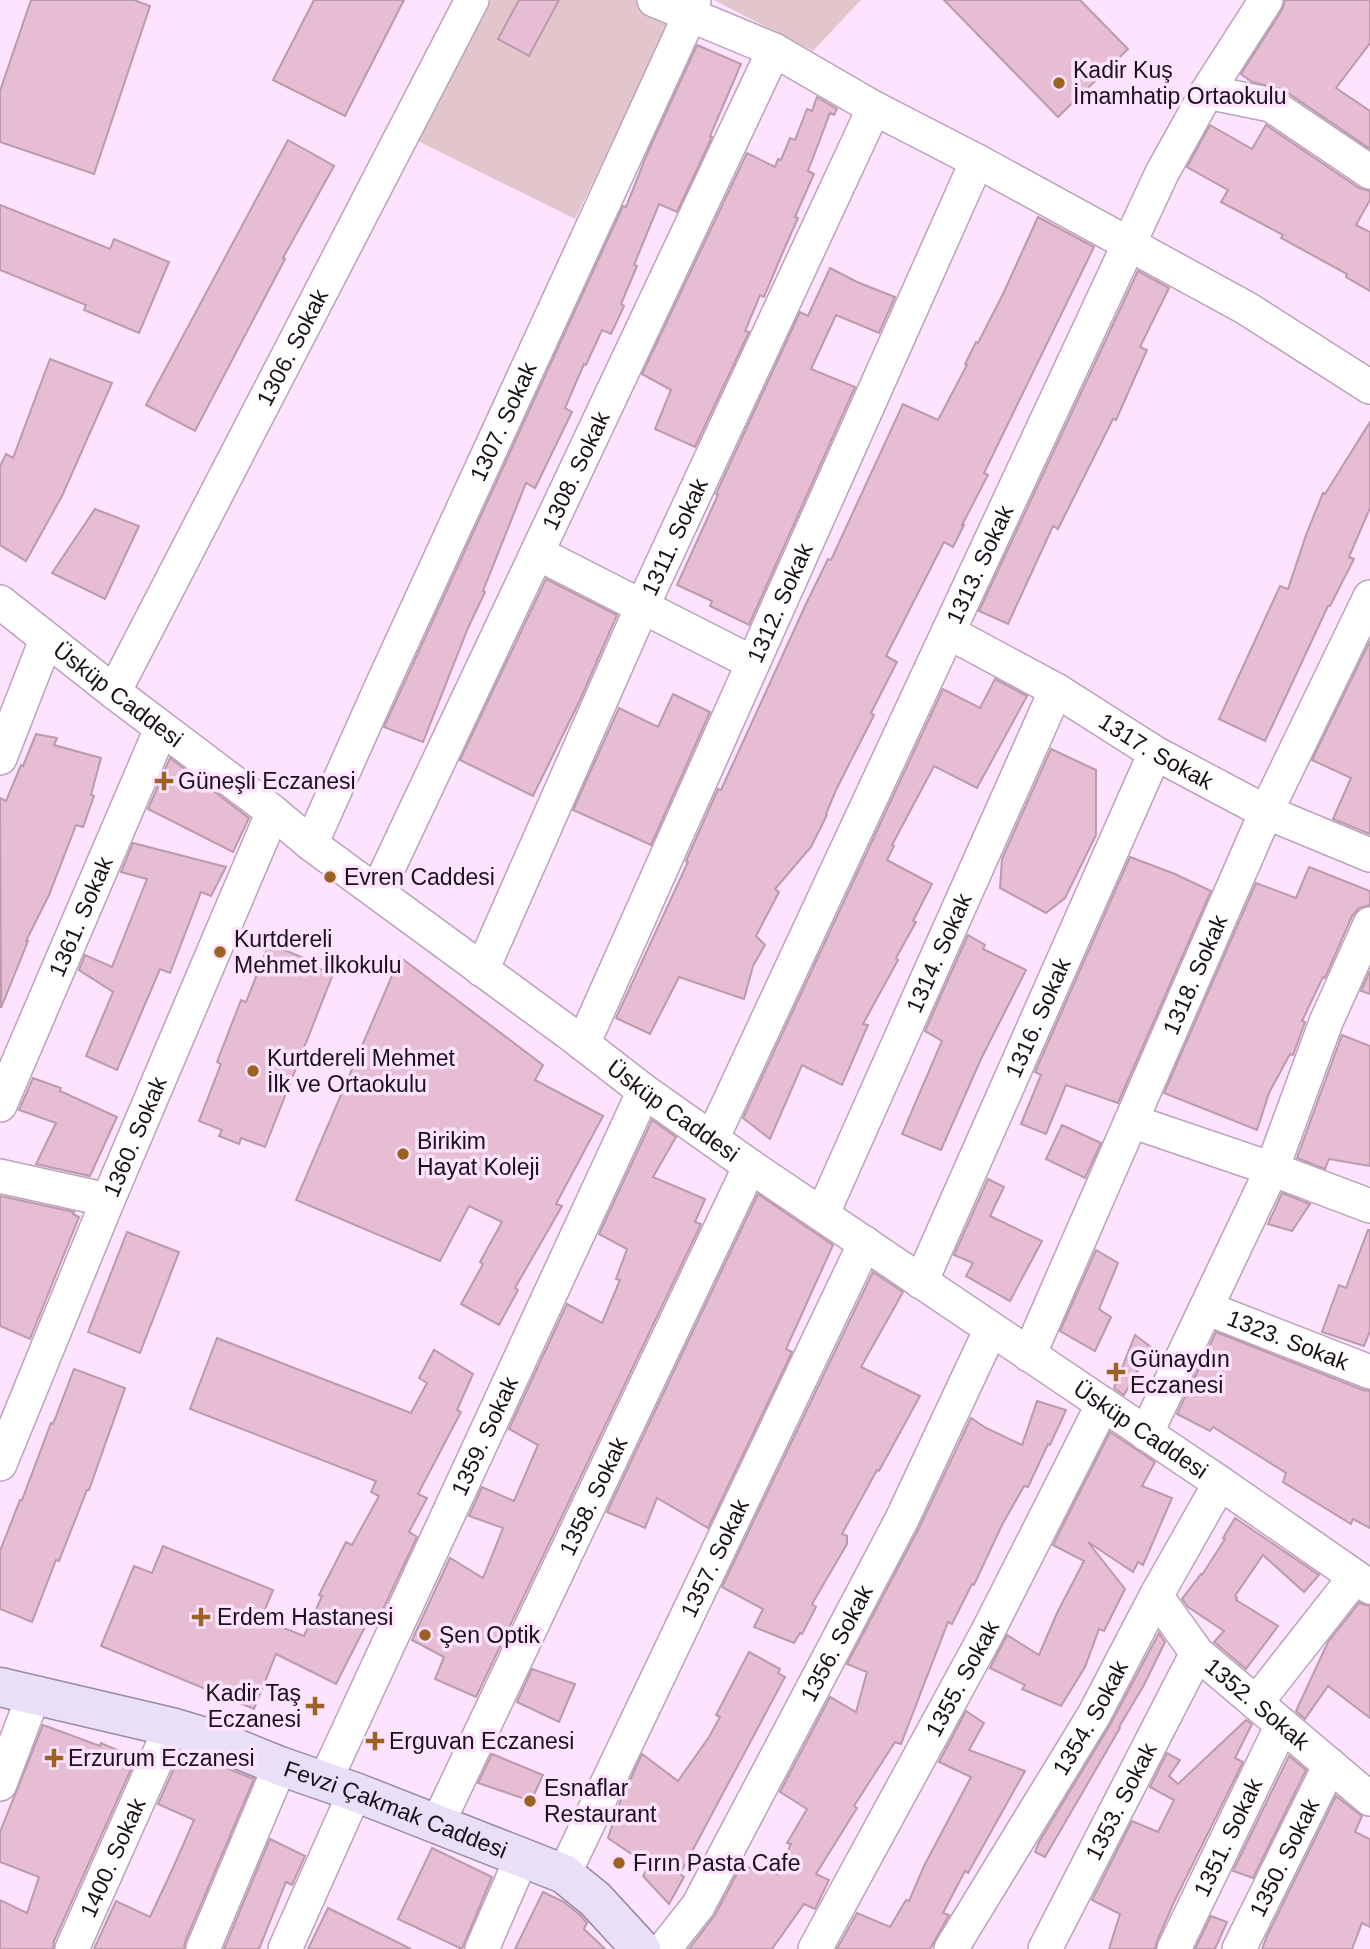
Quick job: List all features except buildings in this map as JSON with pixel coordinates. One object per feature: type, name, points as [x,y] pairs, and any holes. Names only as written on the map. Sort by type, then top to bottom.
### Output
[{"type":"main road","name":"Fevzi Çakmak Caddesi","points":[[17,1691],[171,1727],[218,1741],[564,1874],[595,1899],[641,1949]]},
{"type":"street","name":"1306. Sokak","points":[[114,692],[472,0]]},
{"type":"street","points":[[654,0],[692,8],[774,50],[874,108],[1130,243],[1366,376]]},
{"type":"street","name":"1313. Sokak","points":[[712,1139],[1162,173],[1207,92],[1266,0]]},
{"type":"street","name":"1307. Sokak","points":[[312,844],[692,8]]},
{"type":"street","name":"1308. Sokak","points":[[377,892],[774,50]]},
{"type":"street","points":[[1207,92],[1271,105],[1370,172]]},
{"type":"street","name":"1311. Sokak","points":[[482,970],[642,607],[874,108]]},
{"type":"street","name":"1312. Sokak","points":[[583,1044],[977,161]]},
{"type":"street","points":[[537,553],[753,663]]},
{"type":"street","name":"1318. Sokak","points":[[1029,1355],[1266,812],[1370,597]]},
{"type":"street","name":"Üsküp Caddesi","points":[[0,602],[312,844],[644,1091],[750,1166],[1363,1582]]},
{"type":"street","name":"1317. Sokak","points":[[948,632],[1056,690],[1155,753],[1266,812],[1370,855]]},
{"type":"street","points":[[0,758],[46,640]]},
{"type":"street","name":"1314. Sokak","points":[[822,1215],[1056,690]]},
{"type":"street","name":"1361. Sokak","points":[[0,1105],[161,729]]},
{"type":"street","name":"1316. Sokak","points":[[921,1282],[1155,753]]},
{"type":"street","name":"1360. Sokak","points":[[0,1464],[108,1200],[273,812]]},
{"type":"street","points":[[1146,1434],[1272,1169],[1326,1022],[1370,924]]},
{"type":"street","name":"1359. Sokak","points":[[285,1949],[340,1786],[644,1091]]},
{"type":"street","points":[[1131,1121],[1370,1206]]},
{"type":"street","name":"1358. Sokak","points":[[438,1825],[750,1166]]},
{"type":"street","points":[[0,1176],[108,1200]]},
{"type":"street","name":"1357. Sokak","points":[[564,1874],[865,1243]]},
{"type":"street","name":"1323. Sokak","points":[[1206,1308],[1370,1372]]},
{"type":"street","name":"1356. Sokak","points":[[664,1949],[698,1906],[711,1882],[902,1519],[991,1329]]},
{"type":"street","name":"1355. Sokak","points":[[815,1949],[987,1633],[1103,1404]]},
{"type":"street","name":"1354. Sokak","points":[[951,1949],[1094,1715],[1156,1596],[1220,1483]]},
{"type":"street","points":[[1256,1703],[1363,1582]]},
{"type":"street","name":"1352. Sokak","points":[[1156,1596],[1198,1653],[1329,1765],[1366,1787]]},
{"type":"street","name":"1353. Sokak","points":[[1045,1949],[1198,1653]]},
{"type":"street","points":[[0,1784],[17,1691]]},
{"type":"street","name":"1351. Sokak","points":[[1174,1949],[1282,1724]]},
{"type":"street","name":"1400. Sokak","points":[[72,1949],[171,1727]]},
{"type":"street","name":"1350. Sokak","points":[[1239,1949],[1329,1765]]},
{"type":"street","points":[[203,1949],[280,1766]]},
{"type":"street","points":[[482,1949],[522,1857]]},
{"type":"shaded area","points":[[481,0],[641,0],[675,13],[575,219],[410,137]]},
{"type":"shaded area","points":[[714,0],[861,0],[813,51]]},
{"type":"place","name":"Kadir Kuş İmamhatip Ortaokulu","points":[[1059,83]]},
{"type":"place","name":"Güneşli Eczanesi","points":[[164,781]]},
{"type":"place","name":"Evren Caddesi","points":[[330,877]]},
{"type":"place","name":"Kurtdereli Mehmet İlkokulu","points":[[220,952]]},
{"type":"place","name":"Kurtdereli Mehmet İlk ve Ortaokulu","points":[[253,1071]]},
{"type":"place","name":"Birikim Hayat Koleji","points":[[403,1154]]},
{"type":"place","name":"Günaydın Eczanesi","points":[[1116,1372]]},
{"type":"place","name":"Erdem Hastanesi","points":[[201,1617]]},
{"type":"place","name":"Şen Optik","points":[[425,1635]]},
{"type":"place","name":"Kadir Taş Eczanesi","points":[[315,1706]]},
{"type":"place","name":"Erguvan Eczanesi","points":[[375,1741]]},
{"type":"place","name":"Erzurum Eczanesi","points":[[54,1758]]},
{"type":"place","name":"Esnaflar Restaurant","points":[[530,1801]]},
{"type":"place","name":"Fırın Pasta Cafe","points":[[619,1863]]}]
